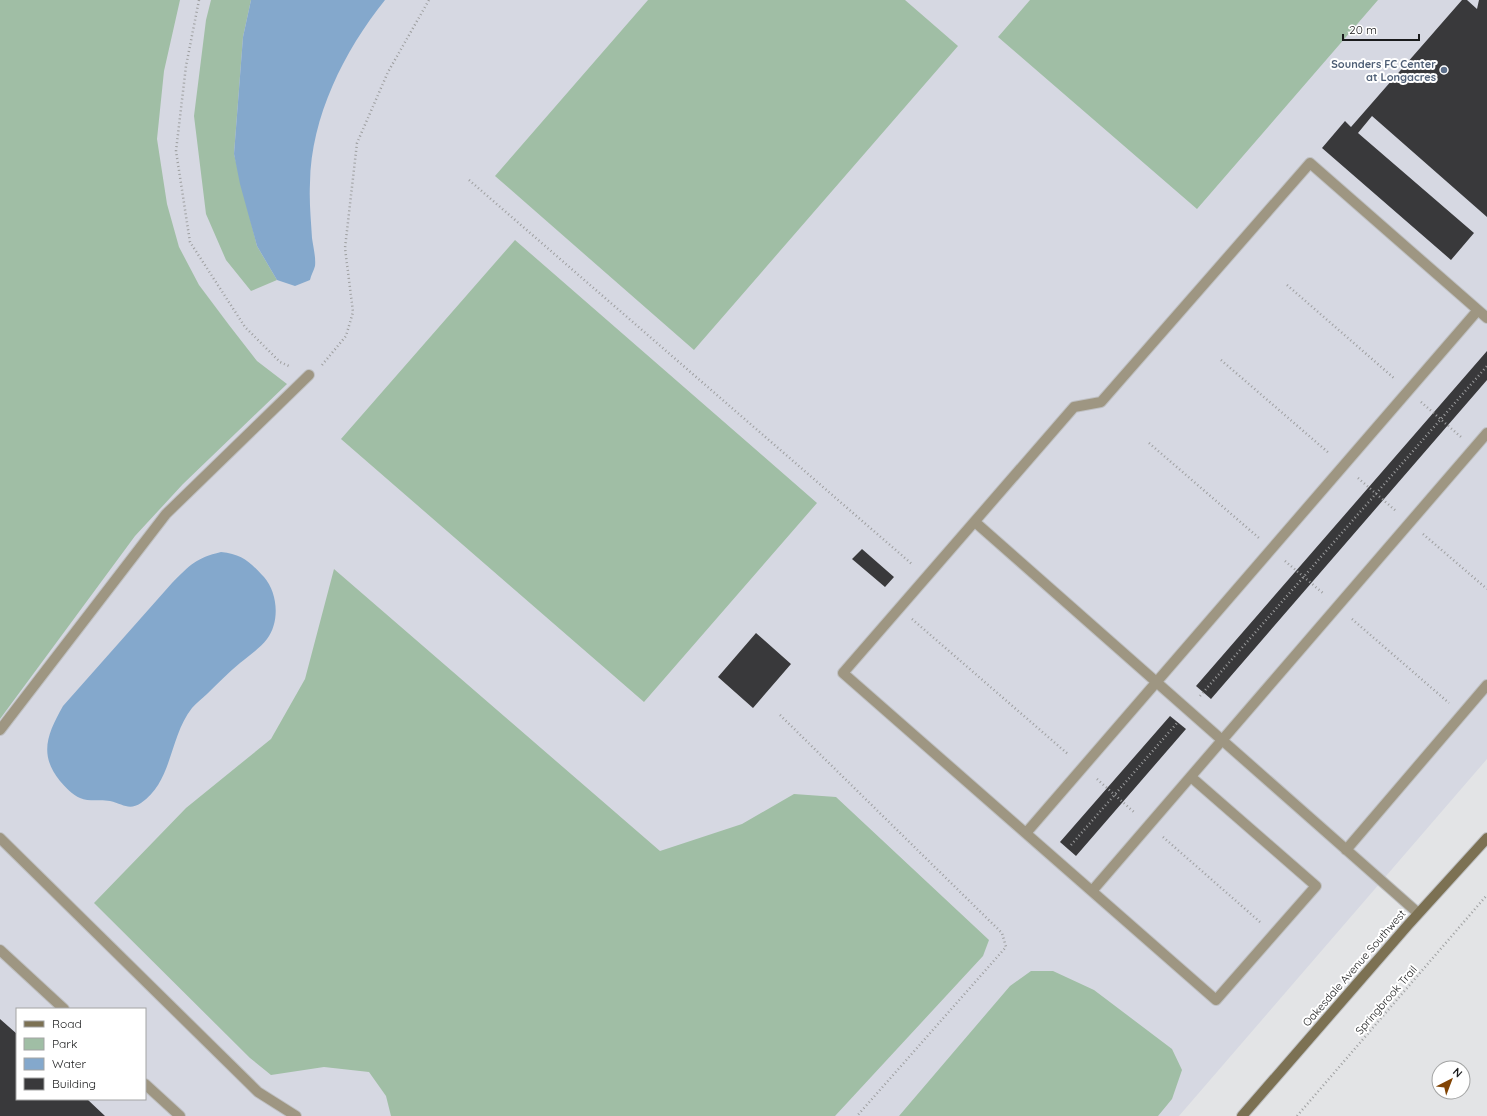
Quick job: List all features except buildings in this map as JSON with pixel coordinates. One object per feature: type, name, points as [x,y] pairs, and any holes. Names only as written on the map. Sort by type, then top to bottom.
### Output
[{"type":"street","name":"Oakesdale Avenue Southwest","points":[[1242,1116],[1418,913],[1487,838]]},
{"type":"lane","points":[[1191,777],[1316,886],[1216,1000],[843,674],[1074,407],[1101,402],[1310,163],[1487,318]]},
{"type":"lane","points":[[1026,833],[1478,310]]},
{"type":"lane","points":[[0,730],[166,514],[309,376]]},
{"type":"lane","points":[[1092,891],[1487,433]]},
{"type":"lane","points":[[975,522],[1418,913]]},
{"type":"lane","points":[[1346,850],[1487,685]]},
{"type":"lane","points":[[0,838],[258,1092],[296,1116]]},
{"type":"lane","points":[[0,950],[63,1008]]},
{"type":"lane","points":[[146,1085],[180,1116]]},
{"type":"path","points":[[199,0],[186,66],[176,151],[190,242],[245,326],[280,362],[309,376],[325,362],[346,336],[353,312],[344,248],[357,143],[388,72],[429,0]]},
{"type":"path","points":[[469,180],[927,577]]},
{"type":"path","points":[[1287,285],[1474,448]]},
{"type":"path","points":[[1071,845],[1487,366]]},
{"type":"path","points":[[1149,443],[1462,714]]},
{"type":"path","points":[[780,715],[1002,933],[1006,947],[858,1116]]},
{"type":"path","name":"Springbrook Trail","points":[[1297,1116],[1487,895]]},
{"type":"shaded area","points":[[0,0],[1487,0],[1487,759],[1179,1116],[0,1116]]},
{"type":"green space","points":[[0,0],[180,0],[164,71],[157,139],[167,204],[179,247],[199,285],[257,361],[287,384],[183,484],[135,536],[0,719]]},
{"type":"green space","points":[[211,0],[251,0],[243,37],[234,154],[257,246],[277,280],[251,291],[226,260],[206,214],[194,116],[206,20]]},
{"type":"green space","points":[[648,0],[905,0],[958,46],[694,350],[495,176]]},
{"type":"green space","points":[[1030,0],[1378,0],[1197,209],[998,37]]},
{"type":"green space","points":[[515,240],[817,503],[644,702],[341,439]]},
{"type":"green space","points":[[334,569],[660,851],[742,824],[794,794],[836,797],[989,940],[983,956],[835,1116],[391,1116],[386,1096],[369,1072],[324,1067],[271,1075],[250,1058],[94,903],[186,808],[271,739],[305,679]]},
{"type":"green space","points":[[1031,971],[1053,971],[1094,990],[1172,1049],[1182,1070],[1172,1099],[1158,1116],[899,1116],[1010,986]]},
{"type":"water","points":[[251,0],[385,0],[356,41],[332,86],[323,110],[316,134],[310,183],[310,211],[315,266],[310,280],[295,286],[277,280],[257,246],[240,184],[234,154],[243,37]]},
{"type":"water","points":[[221,552],[235,555],[250,563],[269,584],[275,599],[276,608],[274,624],[267,639],[195,704],[179,732],[165,771],[159,783],[151,794],[141,803],[129,807],[110,801],[87,800],[77,797],[64,786],[53,771],[47,753],[53,725],[63,706],[178,577],[199,560]]},
{"type":"place","name":"Sounders FC Center at Longacres","points":[[1444,70]]}]
